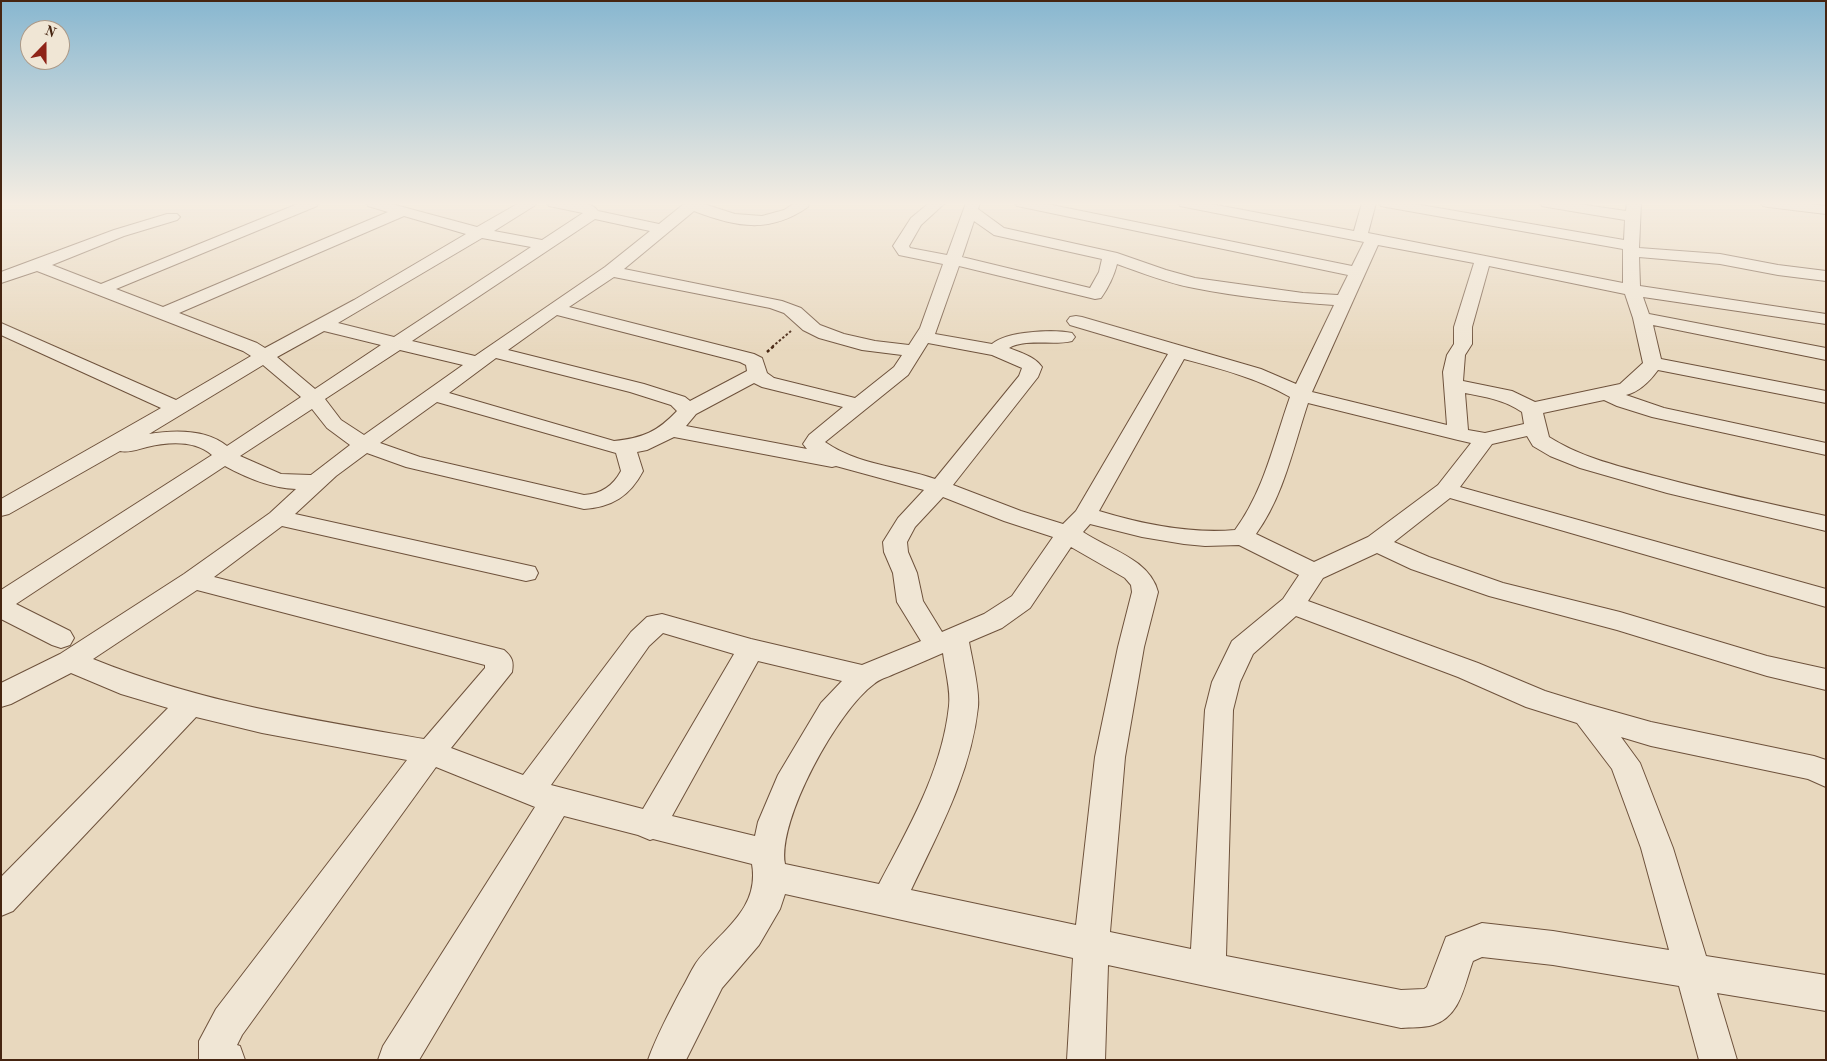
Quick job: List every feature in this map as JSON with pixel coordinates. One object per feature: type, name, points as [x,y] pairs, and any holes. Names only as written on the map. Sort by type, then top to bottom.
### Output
[{"type":"street","points":[[1,278],[69,253]]},
{"type":"street","points":[[100,290],[191,253]]},
{"type":"street","points":[[165,313],[305,253]]},
{"type":"street","points":[[1,509],[98,455],[264,356],[322,325],[447,253]]},
{"type":"street","points":[[1,602],[226,456],[532,253]]},
{"type":"street","points":[[1,696],[65,649],[192,580],[278,518],[316,482],[364,444],[611,271],[634,253]]},
{"type":"street","points":[[908,253],[984,266],[1095,294]]},
{"type":"street","points":[[851,464],[824,453],[814,444],[816,439],[901,371],[929,328],[957,253]]},
{"type":"street","points":[[1095,253],[1194,283],[1345,302]]},
{"type":"street","points":[[1263,253],[1358,272]]},
{"type":"street","points":[[1242,536],[1252,524],[1269,492],[1301,395],[1345,302],[1358,272],[1363,253]]},
{"type":"street","points":[[1444,253],[1632,290],[1826,319]]},
{"type":"street","points":[[1208,970],[1219,710],[1226,682],[1242,648],[1292,605],[1314,572],[1378,543],[1446,490],[1485,439],[1533,418],[1627,389],[1646,373],[1653,363],[1642,318],[1632,290],[1631,253]]},
{"type":"street","points":[[1662,253],[1720,259],[1778,270],[1826,276]]},
{"type":"street","points":[[888,901],[935,808],[952,762],[964,705],[946,641],[910,602],[905,573],[896,552],[895,542],[906,523],[939,488],[1028,377],[1032,367],[1071,329],[1095,294],[1107,272],[1111,256]]},
{"type":"street","points":[[1458,434],[1453,372],[1456,355],[1463,344],[1463,327],[1483,260]]},
{"type":"street","points":[[37,265],[250,347],[264,356],[314,398],[334,424],[364,444],[414,462],[471,477],[584,502],[596,502],[611,497],[627,482],[632,471],[625,448]]},
{"type":"street","points":[[611,271],[769,303],[797,313],[805,320],[807,325],[816,330],[872,348],[918,344],[996,350],[1027,362],[1032,367]]},
{"type":"street","points":[[555,309],[735,354],[756,368],[761,380],[858,405]]},
{"type":"street","points":[[1642,318],[1826,354]]},
{"type":"street","points":[[322,325],[394,344],[486,358],[637,388],[678,401],[689,410]]},
{"type":"street","points":[[1,328],[177,408]]},
{"type":"street","points":[[996,350],[1005,342],[1071,329],[1179,351],[1254,372],[1278,382],[1301,395],[1485,439]]},
{"type":"street","points":[[667,1060],[674,1041],[709,976],[747,933],[768,898],[769,864],[774,822],[789,784],[831,710],[848,690],[864,676],[993,621],[1021,602],[1076,524],[1179,351]]},
{"type":"street","points":[[1653,363],[1826,397]]},
{"type":"street","points":[[434,395],[602,445],[625,448],[639,445],[671,430],[689,410],[733,385],[756,368]]},
{"type":"street","points":[[1454,386],[1510,397],[1523,402],[1533,418],[1542,442],[1552,450],[1582,462],[1759,509],[1826,524]]},
{"type":"street","points":[[1608,394],[1624,402],[1659,413],[1826,449]]},
{"type":"street","points":[[671,430],[851,464],[939,488],[1022,520],[1116,525],[1164,534],[1230,538],[1242,536],[1314,572]]},
{"type":"street","points":[[98,455],[141,441],[169,437],[198,440],[214,446],[226,456],[251,470],[279,480],[316,482]]},
{"type":"street","points":[[1446,490],[1826,598]]},
{"type":"street","points":[[278,518],[526,574]]},
{"type":"street","points":[[1076,524],[1088,547],[1134,572],[1143,583],[1145,592],[1131,647],[1110,757],[1091,945],[1086,1060]]},
{"type":"street","points":[[1378,543],[1420,563],[1498,590],[1620,621],[1767,666],[1826,680]]},
{"type":"street","points":[[192,580],[494,657],[500,662],[498,672],[430,752],[230,1022],[218,1041],[217,1057],[226,1060]]},
{"type":"street","points":[[1292,605],[1468,670],[1536,698],[1588,715],[1651,734],[1814,768],[1825,768]]},
{"type":"street","points":[[1,608],[65,649],[131,686],[190,704],[262,722],[430,752],[543,796],[650,826],[888,901],[1208,970],[1401,1009],[1431,1008],[1441,998],[1459,948],[1482,940],[1553,948],[1826,993]]},
{"type":"street","points":[[396,1060],[543,796],[640,639],[656,624],[662,623],[751,649],[864,676]]},
{"type":"street","points":[[650,826],[751,649]]},
{"type":"street","points":[[1,900],[190,704]]},
{"type":"street","points":[[1588,715],[1626,763],[1657,848],[1718,1060]]},
{"type":"path","points":[[756,368],[805,320]]}]
